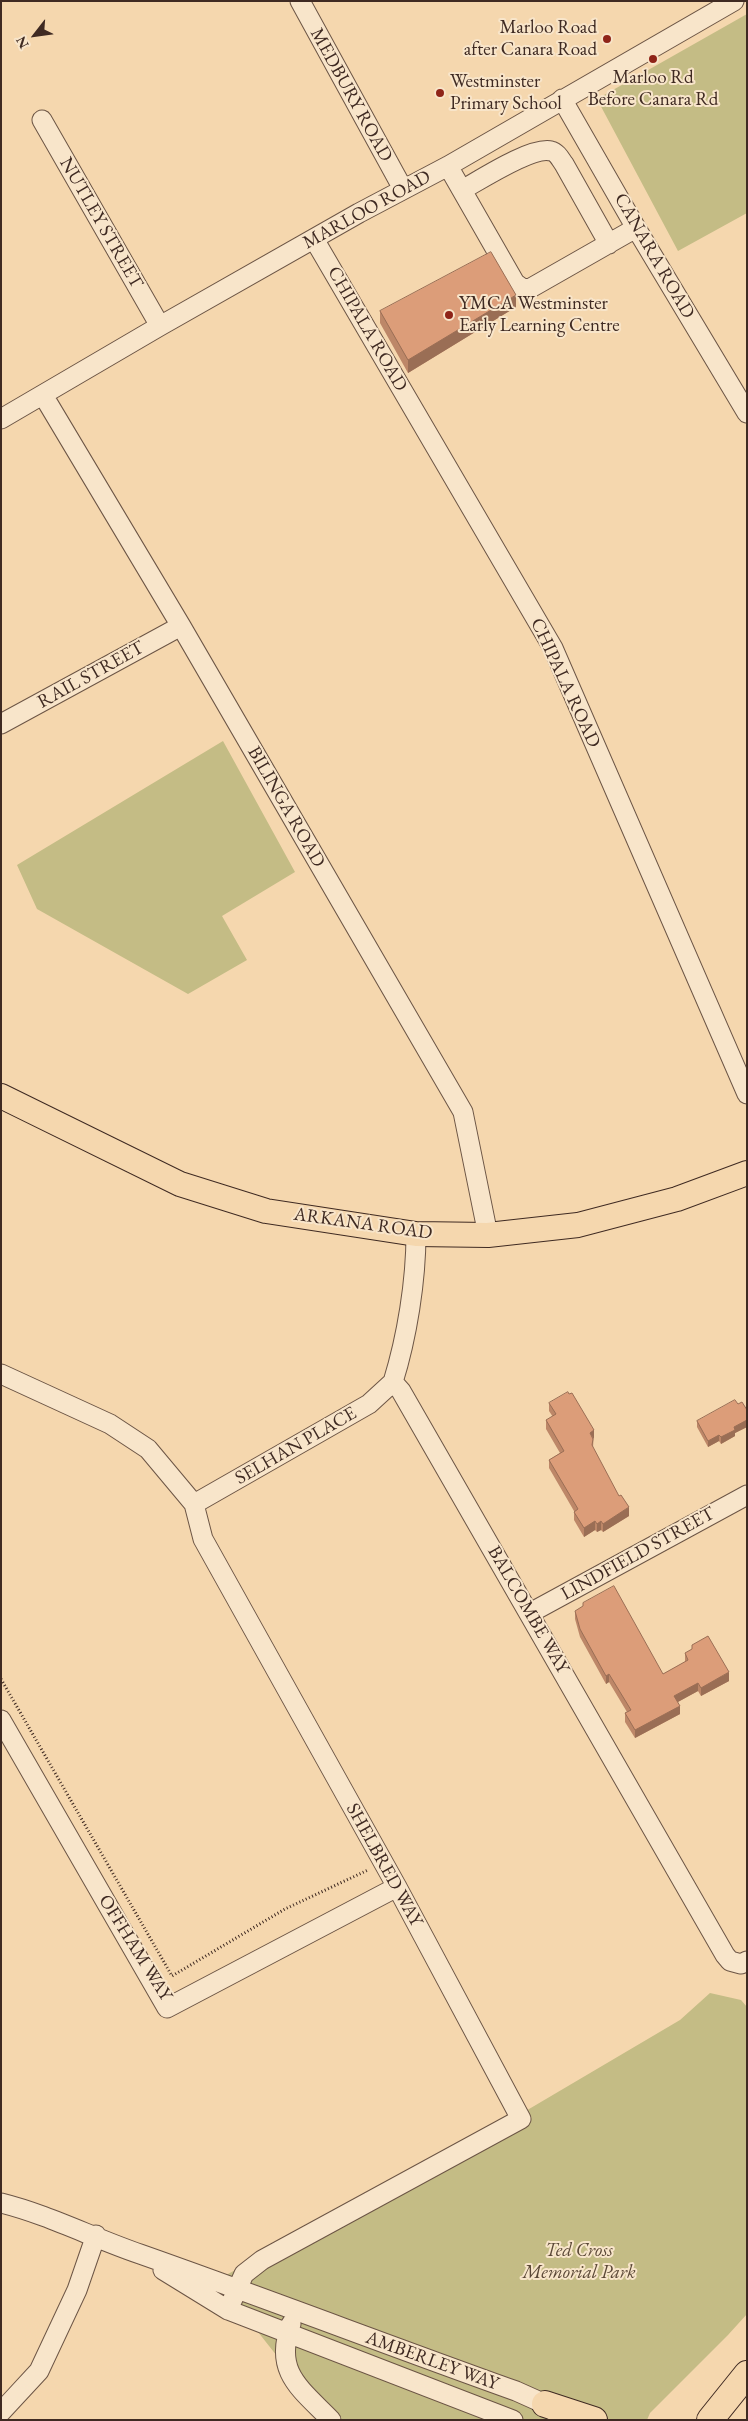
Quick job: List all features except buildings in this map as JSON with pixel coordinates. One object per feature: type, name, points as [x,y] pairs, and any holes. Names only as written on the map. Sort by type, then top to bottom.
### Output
[{"type":"highway","points":[[710,2420],[747,2374]]},
{"type":"highway","points":[[554,2412],[594,2420]]},
{"type":"main road","name":"ARKANA ROAD","points":[[1,1081],[50,1119]]},
{"type":"main road","name":"ARKANA ROAD","points":[[1,1096],[180,1184],[266,1211],[416,1234],[488,1236],[578,1225],[677,1199],[747,1173]]},
{"type":"street","name":"MEDBURY ROAD","points":[[300,1],[403,189]]},
{"type":"street","name":"MARLOO ROAD","points":[[1,419],[160,326],[403,189],[448,166],[734,1]]},
{"type":"street","name":"CANARA ROAD","points":[[562,99],[636,228],[747,413]]},
{"type":"street","name":"NUTLEY STREET","points":[[42,120],[160,326]]},
{"type":"street","points":[[462,190],[540,151],[550,150],[556,153],[572,178],[609,244]]},
{"type":"street","points":[[572,178],[599,162]]},
{"type":"street","points":[[448,166],[515,283],[522,288],[530,289],[636,228]]},
{"type":"street","name":"CHIPALA ROAD","points":[[314,239],[552,648],[747,1094]]},
{"type":"street","name":"BILINGA ROAD","points":[[43,395],[181,626],[463,1112],[488,1236]]},
{"type":"street","name":"RAIL STREET","points":[[1,724],[181,626]]},
{"type":"street","points":[[393,1382],[399,1363],[416,1264],[416,1234]]},
{"type":"street","name":"SHELBRED WAY","points":[[1,1374],[110,1424],[148,1449],[194,1504],[203,1539],[397,1887],[521,2119],[262,2260],[244,2274],[228,2310]]},
{"type":"street","name":"SELHAN PLACE","points":[[194,1504],[369,1404],[393,1382]]},
{"type":"street","name":"BALCOMBE WAY","points":[[393,1382],[402,1391],[725,1955],[730,1961],[744,1962]]},
{"type":"street","name":"LINDFIELD STREET","points":[[530,1613],[747,1495]]},
{"type":"street","name":"OFFHAM WAY","points":[[1,1720],[167,2008],[397,1887]]},
{"type":"street","name":"AMBERLEY WAY","points":[[1,2203],[96,2235],[137,2253],[237,2287],[296,2312],[516,2391],[554,2412]]},
{"type":"street","points":[[1,2412],[39,2371],[77,2290],[96,2235]]},
{"type":"street","name":"AMBERLEY WAY","points":[[137,2253],[228,2310],[287,2335],[512,2420]]},
{"type":"street","points":[[296,2312],[287,2335],[286,2364],[292,2381],[331,2420]]},
{"type":"path","points":[[1,1679],[172,1976],[285,1909],[346,1879],[368,1871],[368,1857],[377,1852]]},
{"type":"green space","points":[[747,14],[747,213],[678,251],[597,99]]},
{"type":"green space","points":[[223,741],[295,872],[222,916],[247,960],[188,994],[37,909],[17,865]]},
{"type":"green space","name":"Ted Cross Memorial Park","points":[[710,1993],[741,2000],[747,2007],[747,2314],[650,2413],[647,2420],[341,2420],[288,2370],[217,2280],[507,2122],[680,2020]]},
{"type":"place","name":"Marloo Road after Canara Road","points":[[607,39]]},
{"type":"place","name":"Marloo Rd Before Canara Rd","points":[[653,59]]},
{"type":"place","name":"Westminster Primary School","points":[[440,93]]},
{"type":"place","name":"YMCA Westminster Early Learning Centre","points":[[449,315]]}]
